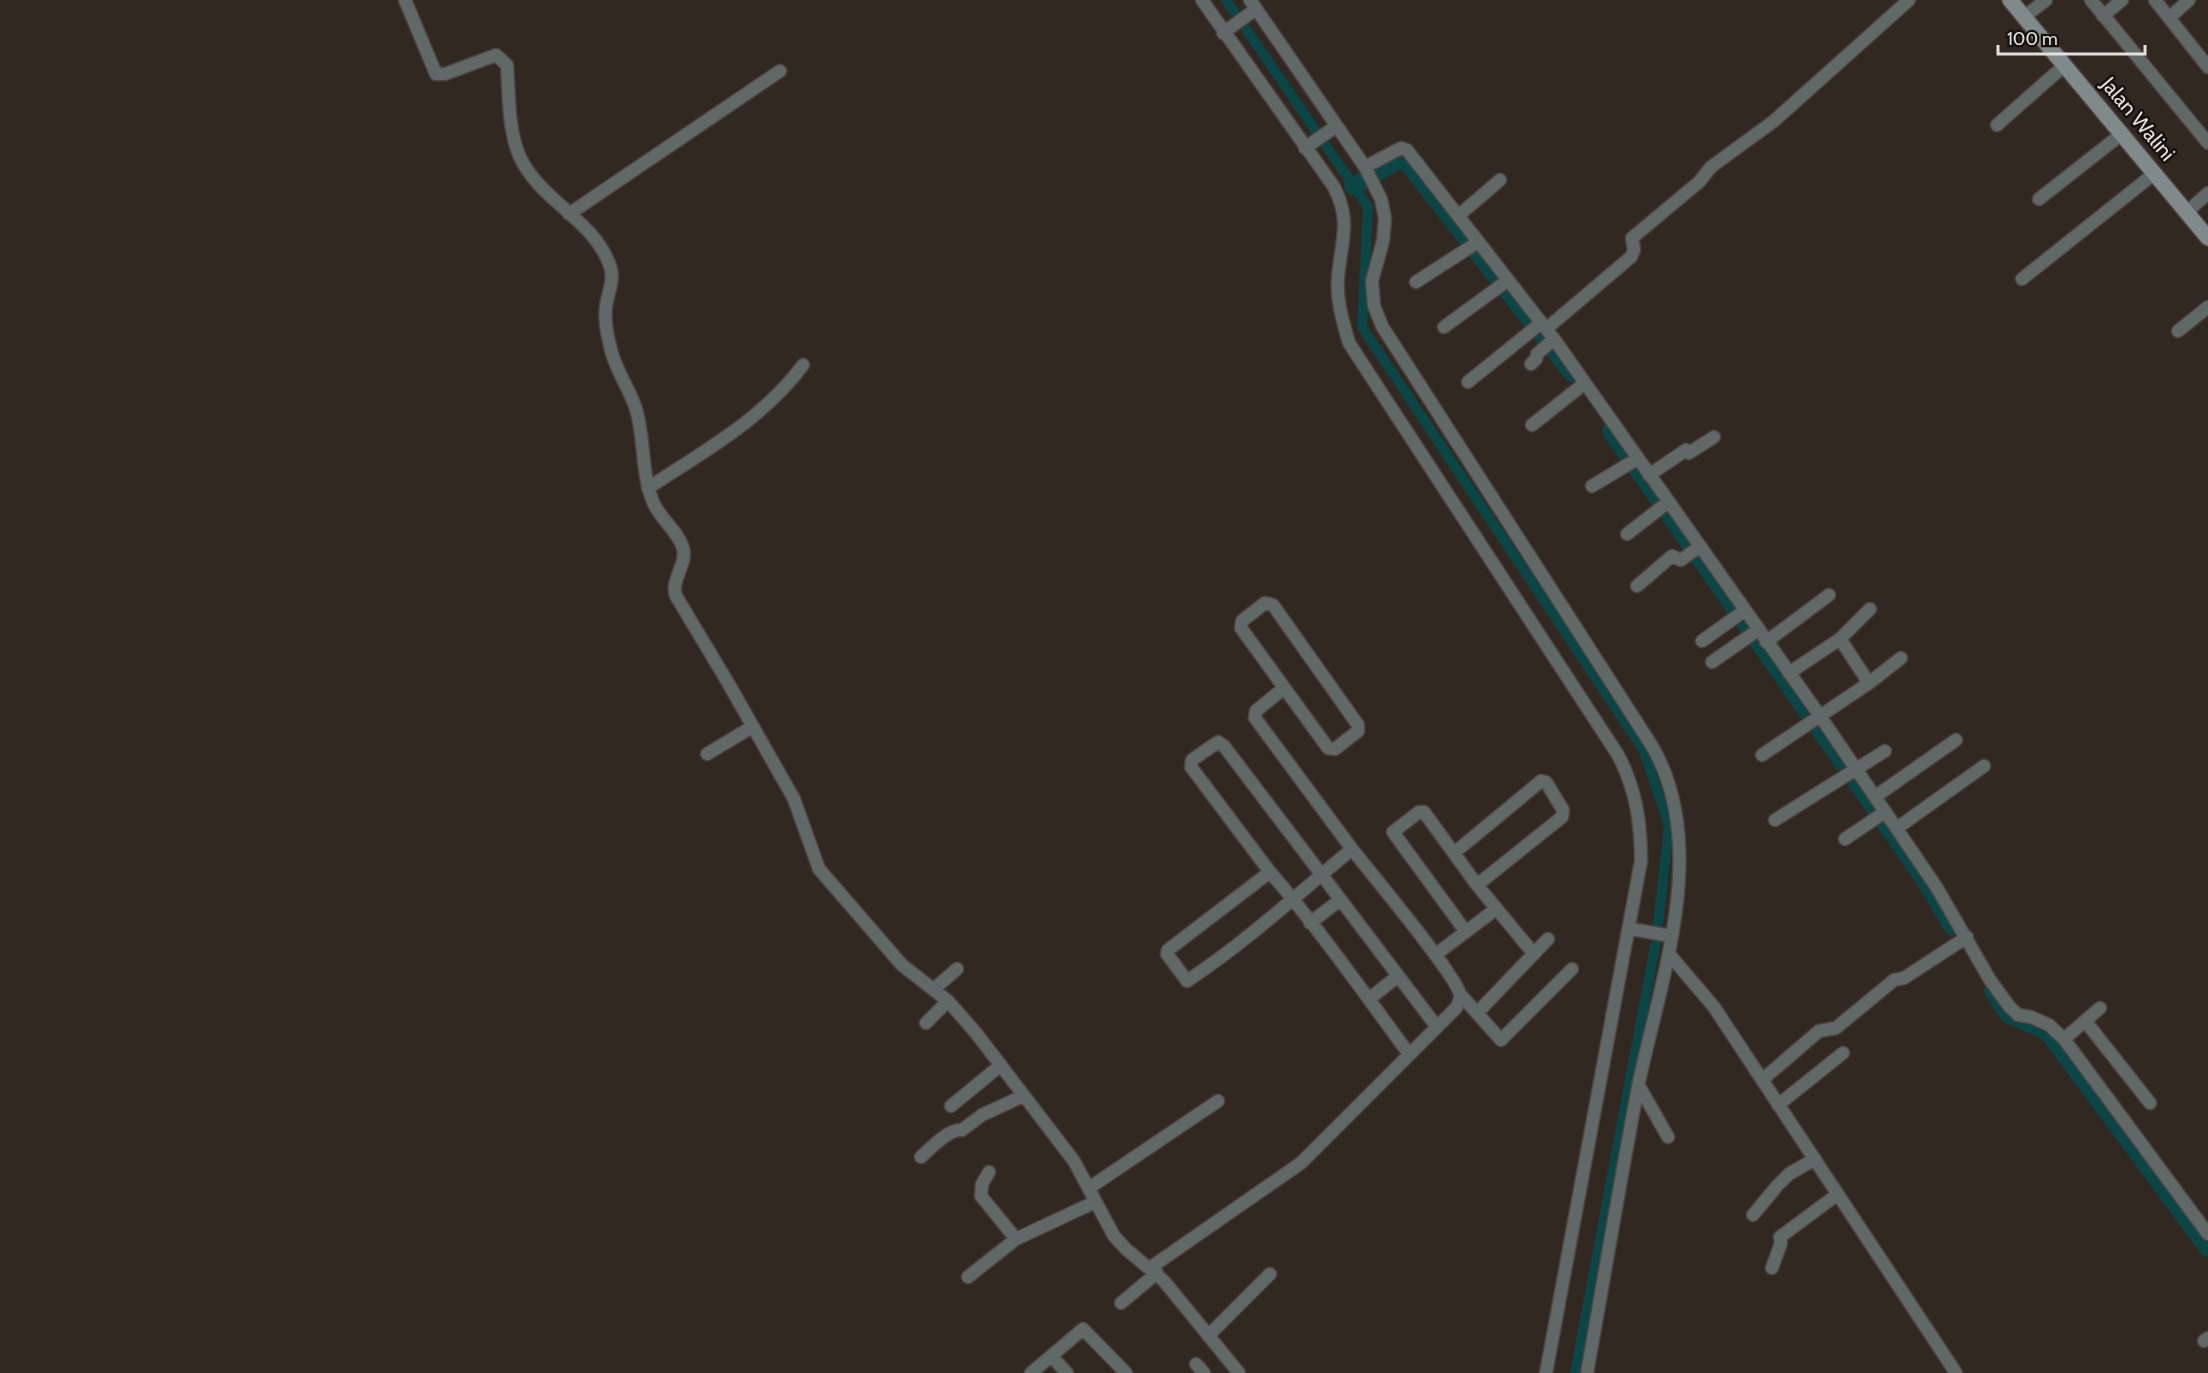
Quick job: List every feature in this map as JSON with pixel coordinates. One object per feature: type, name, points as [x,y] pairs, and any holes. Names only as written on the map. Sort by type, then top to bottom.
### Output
[{"type":"street","points":[[405,0],[436,74],[445,74],[496,55],[504,60],[507,65],[513,130],[519,155],[533,178],[569,214],[585,226],[602,249],[613,277],[606,318],[610,347],[636,409],[648,488],[658,512],[680,541],[684,552],[674,587],[676,596],[794,799],[819,868],[902,965],[948,1000],[1074,1161],[1114,1236],[1126,1249],[1154,1271],[1239,1373]]},
{"type":"street","points":[[1202,0],[1309,146],[1343,205],[1346,220],[1338,280],[1341,315],[1349,343],[1627,771],[1641,825],[1641,861],[1635,930],[1546,1373]]},
{"type":"street","points":[[1468,382],[1631,257],[1634,250],[1632,238],[1641,229],[1699,182],[1711,167],[1774,121],[1909,0]]},
{"type":"street","name":"Jalan Walini","points":[[2010,0],[2123,133],[2208,238]]},
{"type":"street","points":[[2024,17],[2046,0]]},
{"type":"street","points":[[2091,0],[2208,143]]},
{"type":"street","points":[[2103,15],[2122,0]]},
{"type":"street","points":[[2155,0],[2208,67]]},
{"type":"street","points":[[2169,18],[2189,0]]},
{"type":"street","points":[[1225,31],[1253,7],[1331,129],[1365,167],[1382,199],[1385,218],[1383,241],[1372,281],[1374,306],[1382,326],[1660,760],[1672,793],[1679,834],[1677,898],[1669,935],[1669,954],[1639,1086],[1587,1373]]},
{"type":"street","points":[[1997,125],[2065,65]]},
{"type":"street","points":[[569,214],[780,71]]},
{"type":"street","points":[[1309,146],[1331,129]]},
{"type":"street","points":[[2039,200],[2123,133]]},
{"type":"street","points":[[1365,167],[1405,148],[1458,216],[1474,244],[1582,385],[1634,461],[1648,475],[1665,504],[1741,613],[1789,673],[1851,771],[1876,796],[1882,814],[1897,828],[1990,980],[2013,1012],[2022,1017],[2039,1020],[2064,1039],[2208,1234]]},
{"type":"street","points":[[2022,279],[2155,173]]},
{"type":"street","points":[[1458,216],[1500,180]]},
{"type":"street","points":[[2187,212],[2208,193]]},
{"type":"street","points":[[1416,282],[1474,244]]},
{"type":"street","points":[[1444,327],[1504,284]]},
{"type":"street","points":[[2178,331],[2208,307]]},
{"type":"street","points":[[1531,364],[1550,342]]},
{"type":"street","points":[[648,488],[743,425],[774,400],[803,366]]},
{"type":"street","points":[[1532,425],[1582,385]]},
{"type":"street","points":[[1648,475],[1686,450],[1689,453],[1714,437]]},
{"type":"street","points":[[1592,486],[1634,461]]},
{"type":"street","points":[[1627,534],[1653,516],[1653,512],[1665,504]]},
{"type":"street","points":[[1637,586],[1672,556],[1681,560],[1696,549]]},
{"type":"street","points":[[1766,642],[1829,595]]},
{"type":"street","points":[[1265,603],[1274,605],[1360,729],[1331,750],[1284,688],[1240,624],[1265,603]]},
{"type":"street","points":[[1789,673],[1840,639],[1870,609]]},
{"type":"street","points":[[1702,641],[1741,613]]},
{"type":"street","points":[[1712,662],[1755,632]]},
{"type":"street","points":[[1840,639],[1869,683]]},
{"type":"street","points":[[1762,755],[1869,683],[1901,658]]},
{"type":"street","points":[[1284,688],[1256,711],[1255,718],[1352,849],[1435,955],[1461,994],[1497,1038],[1505,1038],[1572,969]]},
{"type":"street","points":[[707,754],[752,727]]},
{"type":"street","points":[[1876,796],[1956,740]]},
{"type":"street","points":[[1409,1054],[1191,767],[1192,760],[1218,742],[1224,746],[1437,1026]]},
{"type":"street","points":[[1775,820],[1885,751]]},
{"type":"street","points":[[1897,828],[1984,766]]},
{"type":"street","points":[[1454,853],[1541,781],[1546,782],[1564,812],[1562,817],[1477,885]]},
{"type":"street","points":[[1466,932],[1393,832],[1422,811],[1477,885],[1534,954]]},
{"type":"street","points":[[1845,839],[1882,814]]},
{"type":"street","points":[[1270,872],[1168,950],[1168,959],[1184,978],[1190,980],[1265,924],[1352,849]]},
{"type":"street","points":[[1310,923],[1340,900]]},
{"type":"street","points":[[1435,955],[1496,909]]},
{"type":"street","points":[[1635,930],[1669,935]]},
{"type":"street","points":[[1762,1080],[1822,1029],[1836,1028],[1889,983],[1904,978],[1965,938]]},
{"type":"street","points":[[1478,1012],[1548,939]]},
{"type":"street","points":[[1669,954],[1714,1007],[1956,1373]]},
{"type":"street","points":[[934,989],[957,969]]},
{"type":"street","points":[[1369,999],[1398,976]]},
{"type":"street","points":[[1121,1303],[1154,1271],[1301,1163],[1456,1008],[1461,994]]},
{"type":"street","points":[[926,1023],[948,1000]]},
{"type":"street","points":[[2064,1039],[2100,1008]]},
{"type":"street","points":[[2086,1022],[2150,1103]]},
{"type":"street","points":[[1778,1105],[1843,1053]]},
{"type":"street","points":[[951,1106],[1001,1065]]},
{"type":"street","points":[[1639,1086],[1668,1137]]},
{"type":"street","points":[[921,1157],[945,1138],[957,1130],[962,1130],[982,1115],[1023,1096]]},
{"type":"street","points":[[1089,1188],[1218,1101]]},
{"type":"street","points":[[1753,1215],[1789,1174],[1815,1159]]},
{"type":"street","points":[[989,1172],[982,1184],[981,1196],[1016,1239]]},
{"type":"street","points":[[1772,1268],[1781,1243],[1780,1237],[1838,1194]]},
{"type":"street","points":[[968,1276],[1016,1239],[1095,1202]]},
{"type":"street","points":[[1208,1336],[1270,1274]]},
{"type":"street","points":[[1031,1373],[1083,1329],[1126,1373]]},
{"type":"street","points":[[1051,1356],[1067,1373]]},
{"type":"waterway","points":[[1226,0],[1368,207],[1362,327],[1643,749],[1669,826],[1656,941],[1575,1373]]},
{"type":"waterway","points":[[1378,172],[1399,159],[1406,161],[1572,373]]},
{"type":"waterway","points":[[1353,186],[1362,181]]},
{"type":"waterway","points":[[1611,431],[1923,877],[1953,927]]},
{"type":"waterway","points":[[1993,991],[2008,1014],[2048,1032],[2208,1248]]}]
